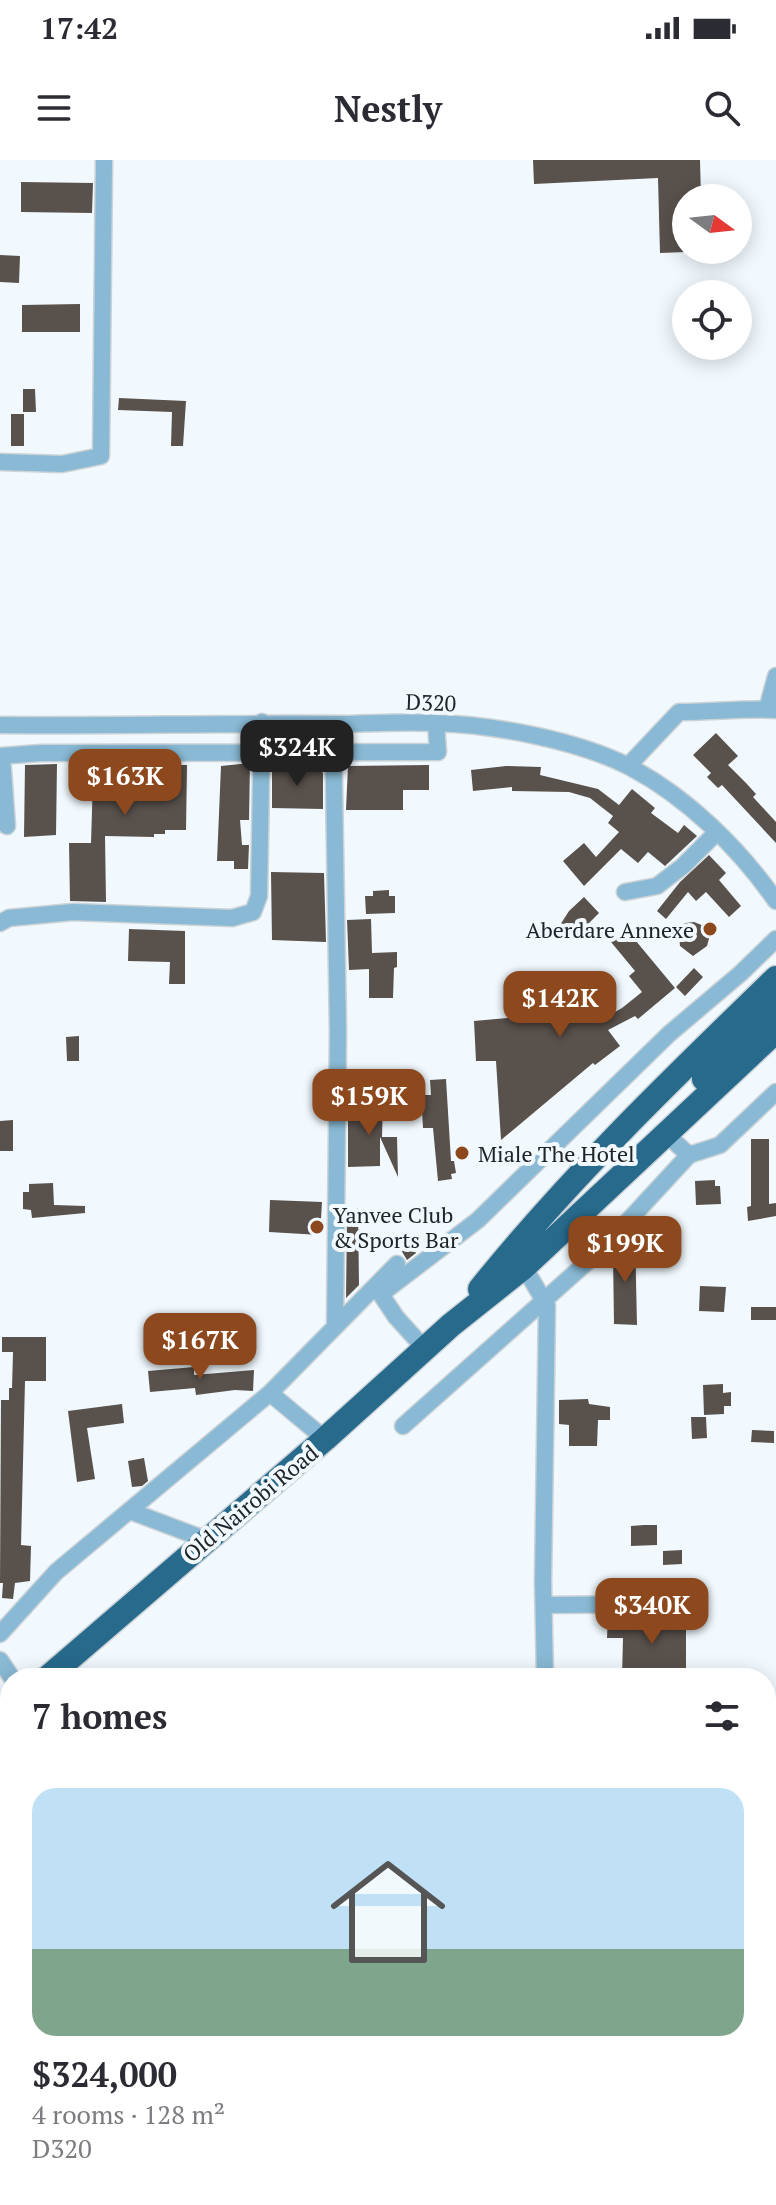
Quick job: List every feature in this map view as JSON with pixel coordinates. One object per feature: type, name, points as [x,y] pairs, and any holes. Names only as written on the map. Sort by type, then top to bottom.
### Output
[{"type":"highway","name":"Old Nairobi Road","points":[[451,1325],[516,1245],[613,1138],[776,978]]},
{"type":"highway","points":[[632,1165],[692,1092],[776,1001]]},
{"type":"highway","name":"Old Nairobi Road","points":[[59,1668],[325,1439],[424,1348],[524,1267],[776,1031]]},
{"type":"street","points":[[0,462],[62,464],[101,456],[104,160]]},
{"type":"street","points":[[628,766],[679,712],[771,710],[776,676]]},
{"type":"street","points":[[0,923],[9,918],[73,912],[232,918],[253,912],[259,896],[262,722]]},
{"type":"street","points":[[136,723],[138,753]]},
{"type":"street","points":[[7,826],[1,756],[41,753],[438,752],[436,723]]},
{"type":"street","name":"D320","points":[[0,725],[436,723],[526,734],[573,746],[628,766],[658,785],[716,833],[770,886],[776,901]]},
{"type":"street","points":[[333,724],[338,1031],[335,1327]]},
{"type":"street","points":[[40,727],[41,753]]},
{"type":"street","points":[[625,892],[657,886],[683,866],[716,833]]},
{"type":"street","points":[[0,1634],[56,1572],[270,1393],[335,1327],[378,1290],[478,1220],[669,1034],[776,939]]},
{"type":"street","points":[[403,1426],[604,1247],[689,1155],[720,1145],[776,1092]]},
{"type":"street","points":[[666,1134],[689,1155]]},
{"type":"street","points":[[378,1290],[397,1264]]},
{"type":"street","points":[[524,1267],[547,1306],[545,1668]]},
{"type":"street","points":[[378,1290],[396,1317],[424,1348]]},
{"type":"street","points":[[270,1393],[325,1439]]},
{"type":"street","points":[[130,1511],[207,1540]]},
{"type":"street","points":[[544,1605],[670,1604]]},
{"type":"building","points":[[533,160],[700,160],[701,184],[672,184],[672,253],[660,253],[658,178],[534,184]]},
{"type":"building","points":[[21,182],[93,183],[92,213],[21,212]]},
{"type":"building","points":[[0,255],[20,256],[19,283],[0,282]]},
{"type":"building","points":[[80,304],[80,332],[22,332],[22,305]]},
{"type":"building","points":[[23,389],[35,389],[36,412],[23,412]]},
{"type":"building","points":[[119,398],[186,401],[183,446],[171,446],[172,412],[118,410]]},
{"type":"building","points":[[11,414],[24,414],[24,446],[11,446]]},
{"type":"building","points":[[716,733],[738,756],[728,765],[756,794],[753,797],[776,822],[776,843],[722,785],[718,788],[707,777],[711,773],[693,755]]},
{"type":"building","points":[[250,763],[249,820],[240,820],[242,845],[249,845],[248,869],[234,869],[234,861],[217,861],[221,766]]},
{"type":"building","points":[[57,764],[56,835],[24,837],[25,765]]},
{"type":"building","points":[[82,765],[187,765],[186,830],[165,830],[165,834],[154,834],[154,837],[105,836],[106,902],[70,901],[69,843],[91,843],[93,778],[82,778]]},
{"type":"building","points":[[429,765],[429,790],[403,790],[403,810],[346,810],[348,766]]},
{"type":"building","points":[[506,766],[541,767],[540,775],[598,789],[619,805],[632,789],[655,808],[651,813],[678,833],[684,825],[697,836],[665,866],[648,852],[638,863],[621,849],[584,886],[563,861],[584,843],[596,857],[619,832],[608,823],[613,816],[590,798],[569,792],[512,791],[512,787],[473,791],[471,770]]},
{"type":"building","points":[[272,768],[318,768],[323,773],[323,809],[272,808]]},
{"type":"building","points":[[709,855],[726,873],[719,880],[741,906],[729,917],[706,892],[696,901],[688,892],[666,919],[657,911],[680,882]]},
{"type":"building","points":[[271,872],[324,873],[326,942],[272,940]]},
{"type":"building","points":[[389,890],[389,896],[395,896],[395,913],[366,914],[365,896],[373,896],[373,891]]},
{"type":"building","points":[[584,897],[599,913],[584,928],[582,923],[574,935],[560,925]]},
{"type":"building","points":[[371,919],[372,953],[397,952],[393,998],[369,998],[369,969],[349,970],[347,920]]},
{"type":"building","points":[[694,922],[704,926],[710,935],[707,946],[693,956],[680,946],[678,924]]},
{"type":"building","points":[[129,929],[185,931],[185,984],[169,984],[170,962],[128,961]]},
{"type":"building","points":[[626,929],[675,988],[638,1019],[635,1016],[608,1030],[620,1046],[595,1065],[593,1063],[501,1140],[496,1061],[476,1061],[474,1021],[538,1015],[538,1003],[546,1002],[542,995],[569,981],[574,991],[577,989],[601,1020],[622,1008],[642,992],[629,976],[635,971],[611,942]]},
{"type":"building","points":[[694,968],[703,977],[685,996],[676,987]]},
{"type":"building","points":[[79,1036],[79,1061],[67,1061],[66,1037]]},
{"type":"building","points":[[446,1079],[451,1161],[454,1161],[456,1173],[451,1174],[452,1179],[438,1181],[433,1128],[423,1128],[421,1095],[431,1095],[430,1080]]},
{"type":"building","points":[[387,1094],[398,1095],[397,1112],[385,1111]]},
{"type":"building","points":[[356,1100],[383,1101],[382,1137],[397,1137],[398,1177],[380,1137],[380,1166],[348,1167],[348,1121],[356,1121]]},
{"type":"building","points":[[13,1120],[13,1151],[0,1151],[0,1121]]},
{"type":"building","points":[[751,1139],[769,1139],[769,1204],[776,1203],[776,1216],[748,1221],[747,1207],[751,1206]]},
{"type":"building","points":[[715,1180],[715,1186],[720,1186],[721,1204],[696,1205],[695,1181]]},
{"type":"building","points":[[53,1183],[54,1205],[85,1206],[85,1213],[32,1218],[31,1210],[23,1209],[23,1192],[29,1192],[29,1184]]},
{"type":"building","points":[[270,1200],[322,1202],[320,1235],[269,1232]]},
{"type":"building","points":[[358,1208],[359,1285],[346,1298],[347,1217]]},
{"type":"building","points":[[635,1235],[637,1325],[614,1324],[613,1254]]},
{"type":"building","points":[[407,1239],[416,1253],[407,1260],[398,1245]]},
{"type":"building","points":[[700,1286],[726,1287],[724,1312],[699,1311]]},
{"type":"building","points":[[751,1307],[776,1307],[776,1320],[751,1320]]},
{"type":"building","points":[[2,1337],[46,1337],[46,1381],[25,1381],[21,1545],[31,1546],[30,1581],[15,1583],[13,1599],[2,1598],[3,1583],[0,1583],[1,1400],[9,1400],[9,1388],[12,1388],[13,1352],[2,1352]]},
{"type":"building","points":[[194,1367],[194,1375],[254,1370],[253,1391],[196,1395],[195,1388],[150,1392],[148,1371]]},
{"type":"building","points":[[723,1384],[723,1393],[731,1392],[731,1406],[724,1406],[724,1414],[704,1415],[703,1385]]},
{"type":"building","points":[[588,1399],[589,1404],[610,1407],[610,1420],[598,1420],[597,1446],[569,1446],[569,1425],[559,1424],[559,1400]]},
{"type":"building","points":[[122,1404],[124,1423],[87,1428],[95,1479],[77,1482],[68,1411]]},
{"type":"building","points":[[691,1417],[706,1417],[707,1438],[692,1439]]},
{"type":"building","points":[[752,1430],[774,1431],[774,1443],[751,1442]]},
{"type":"building","points":[[144,1458],[148,1481],[142,1486],[132,1487],[128,1461]]},
{"type":"building","points":[[657,1525],[657,1545],[631,1546],[631,1526]]},
{"type":"building","points":[[682,1550],[682,1564],[663,1565],[663,1551]]},
{"type":"building","points":[[686,1614],[686,1668],[622,1668],[623,1638],[607,1638],[608,1616],[622,1615],[621,1620],[653,1620],[653,1615]]},
{"type":"place","name":"Aberdare Annexe","points":[[710,929]]},
{"type":"place","name":"Miale The Hotel","points":[[462,1153]]},
{"type":"place","name":"Yanvee Club & Sports Bar","points":[[317,1227]]}]
